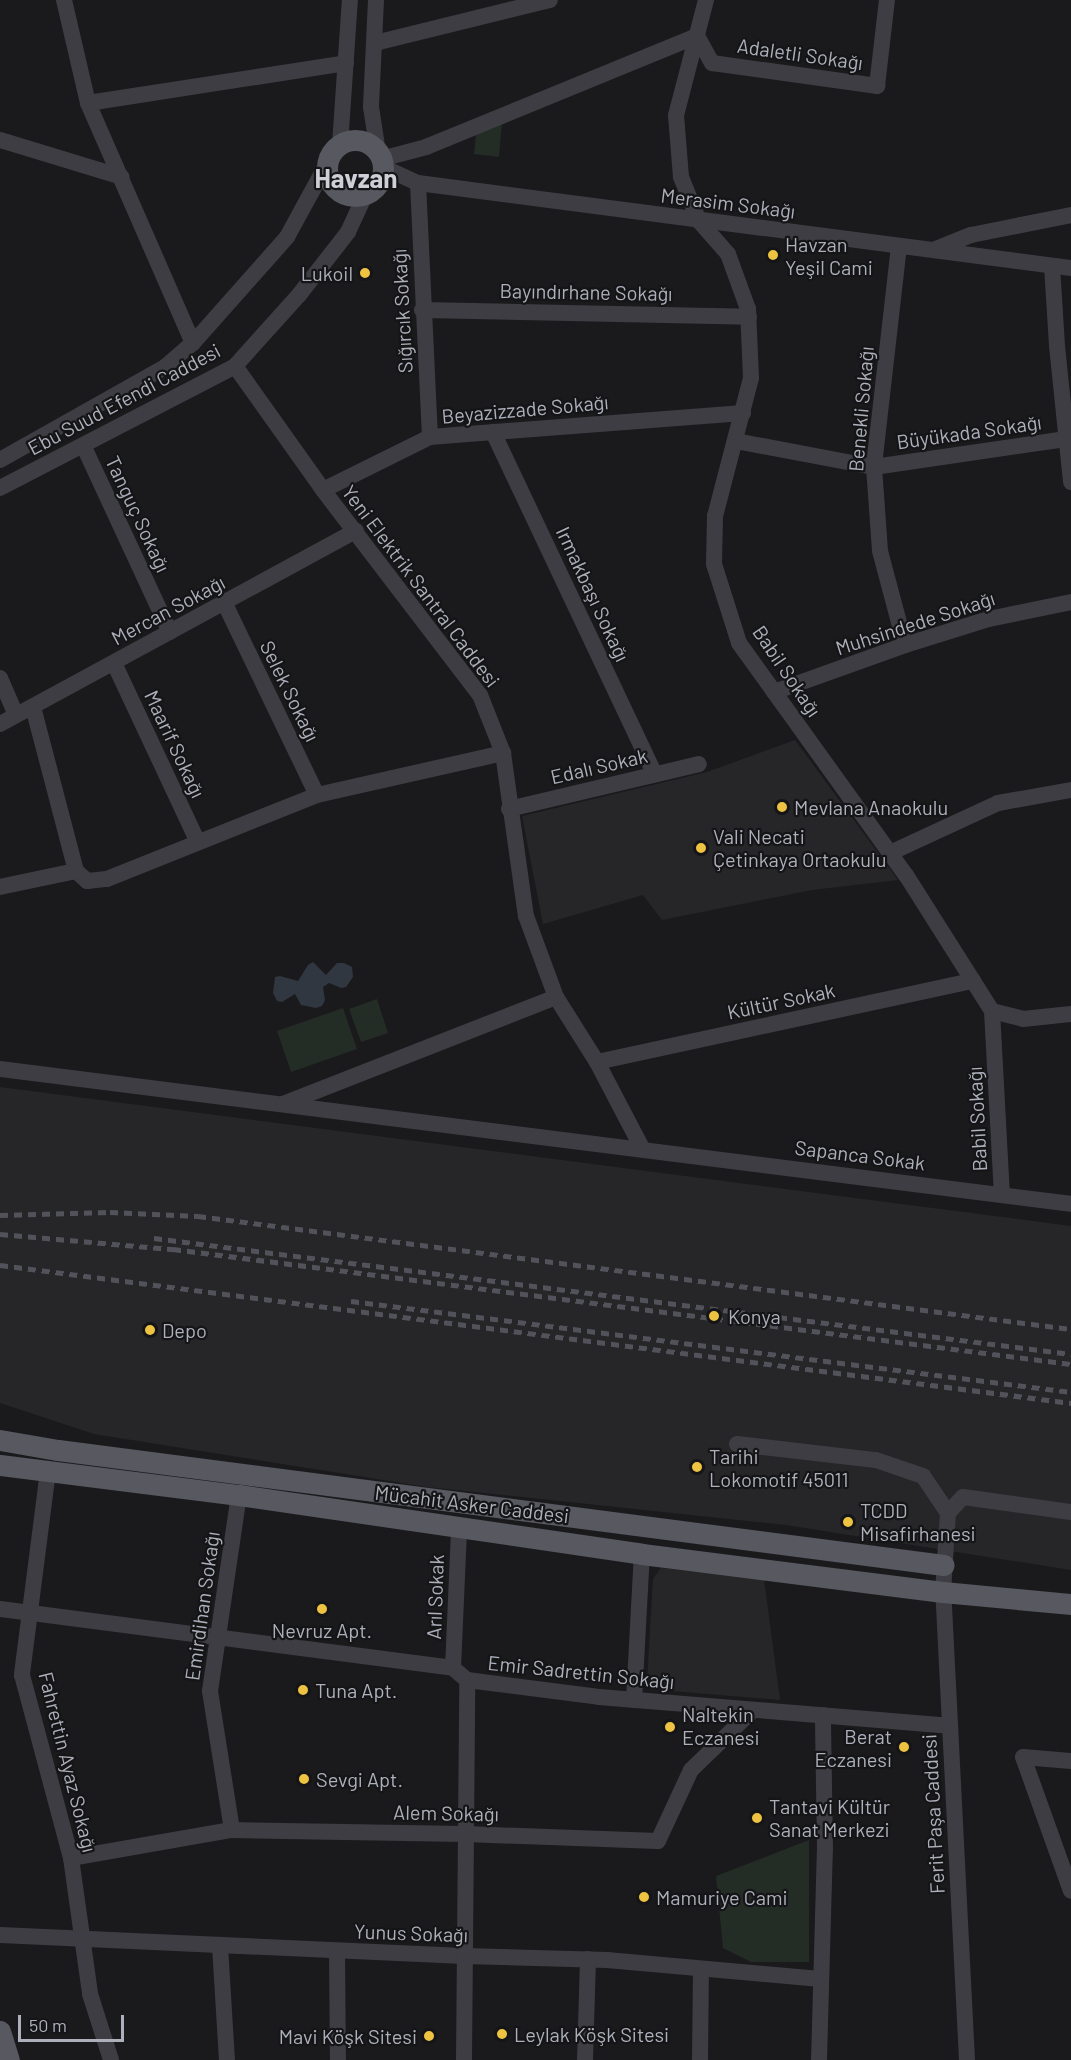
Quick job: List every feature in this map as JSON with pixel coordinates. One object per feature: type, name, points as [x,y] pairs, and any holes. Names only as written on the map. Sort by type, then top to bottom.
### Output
[{"type":"main road","points":[[348,141],[365,142],[381,160],[378,183],[366,194],[349,195],[334,187],[327,171],[334,153],[348,141]]},
{"type":"main road","name":"Mücahit Asker Caddesi","points":[[0,1440],[944,1565]]},
{"type":"main road","name":"Mücahit Asker Caddesi","points":[[0,1465],[239,1495],[642,1554],[943,1592],[1071,1604]]},
{"type":"main road","points":[[0,2031],[9,2060]]},
{"type":"street","points":[[64,0],[88,103],[193,343]]},
{"type":"street","name":"Ebu Suud Efendi Caddesi","points":[[0,460],[165,367],[193,343],[287,237],[334,153],[346,63],[350,0]]},
{"type":"street","points":[[376,0],[371,107],[381,160],[426,147],[697,36]]},
{"type":"street","points":[[375,43],[550,0]]},
{"type":"street","name":"Babil Sokağı","points":[[706,0],[676,115],[681,177],[699,220],[728,254],[749,316],[751,378],[715,516],[714,564],[739,643],[890,853],[992,1011],[1002,1194]]},
{"type":"street","name":"Adaletli Sokağı","points":[[697,36],[712,63],[877,86],[887,0]]},
{"type":"street","points":[[88,103],[346,63]]},
{"type":"street","points":[[0,140],[122,177]]},
{"type":"street","name":"Merasim Sokağı","points":[[381,160],[418,183],[1071,268]]},
{"type":"street","name":"Sığırcık Sokağı","points":[[418,183],[422,310],[430,437]]},
{"type":"street","name":"Ebu Suud Efendi Caddesi","points":[[0,488],[84,447],[235,366],[299,296],[348,232],[366,194]]},
{"type":"street","points":[[933,250],[971,236],[1071,215]]},
{"type":"street","name":"Benekli Sokağı","points":[[899,246],[874,467],[880,551],[905,645]]},
{"type":"street","points":[[1052,266],[1071,482]]},
{"type":"street","name":"Bayındırhane Sokağı","points":[[422,310],[749,316]]},
{"type":"street","name":"Yeni Elektrik Santral Caddesi","points":[[235,366],[323,490],[480,695],[503,753],[509,809],[526,916],[556,998],[597,1062],[643,1150]]},
{"type":"street","name":"Beyazizzade Sokağı","points":[[323,490],[430,437],[743,412]]},
{"type":"street","name":"Irmakbaşı Sokağı","points":[[494,432],[656,774]]},
{"type":"street","name":"Büyükada Sokağı","points":[[736,441],[874,467],[1066,439]]},
{"type":"street","name":"Tanguç Sokağı","points":[[84,447],[170,632]]},
{"type":"street","name":"Mercan Sokağı","points":[[0,724],[356,531]]},
{"type":"street","name":"Muhsindede Sokağı","points":[[774,692],[905,645],[989,619],[1071,602]]},
{"type":"street","name":"Selek Sokağı","points":[[225,604],[317,795]]},
{"type":"street","name":"Maarif Sokağı","points":[[114,663],[198,842]]},
{"type":"street","points":[[0,678],[16,715]]},
{"type":"street","points":[[33,707],[76,871],[87,880],[107,879],[317,795],[503,753]]},
{"type":"street","name":"Edalı Sokak","points":[[509,809],[699,764]]},
{"type":"street","points":[[890,853],[999,802],[1071,790]]},
{"type":"street","points":[[0,887],[76,871]]},
{"type":"street","name":"Kültür Sokak","points":[[597,1062],[973,981]]},
{"type":"street","points":[[280,1105],[556,998]]},
{"type":"street","points":[[992,1011],[1023,1018],[1071,1014]]},
{"type":"street","name":"Sapanca Sokak","points":[[0,1069],[1071,1204]]},
{"type":"street","points":[[737,1444],[876,1460],[923,1476],[948,1513],[963,1497],[1071,1512]]},
{"type":"street","name":"Fahrettin Ayaz Sokağı","points":[[48,1471],[22,1676],[70,1858],[84,1937],[90,1994],[111,2060]]},
{"type":"street","name":"Emirdihan Sokağı","points":[[232,1830],[210,1691],[239,1495]]},
{"type":"street","name":"Ferit Paşa Caddesi","points":[[948,1513],[943,1592],[967,2060]]},
{"type":"street","name":"Arıl Sokak","points":[[453,1668],[459,1528]]},
{"type":"street","points":[[634,1700],[642,1554]]},
{"type":"street","points":[[0,1610],[453,1668]]},
{"type":"street","name":"Emir Sadrettin Sokağı","points":[[453,1668],[468,1680],[634,1700],[949,1726]]},
{"type":"street","points":[[464,2060],[468,1680]]},
{"type":"street","name":"Alem Sokağı","points":[[70,1858],[232,1830],[465,1834],[658,1841],[691,1770],[753,1710]]},
{"type":"street","points":[[819,2060],[825,1849],[823,1715]]},
{"type":"street","points":[[1071,1761],[1023,1757],[1064,1848],[1071,1891]]},
{"type":"street","name":"Yunus Sokağı","points":[[0,1935],[84,1937],[337,1951],[588,1959],[820,1979]]},
{"type":"street","points":[[220,1946],[227,2060]]},
{"type":"street","points":[[337,1951],[338,2060]]},
{"type":"street","points":[[585,2060],[588,1959]]},
{"type":"street","points":[[700,1970],[700,2060]]},
{"type":"shaded area","points":[[502,121],[499,157],[474,154],[476,135]]},
{"type":"shaded area","name":"Vali Necati Çetinkaya Ortaokulu","points":[[795,740],[898,880],[812,890],[662,920],[643,895],[543,924],[522,816],[707,772]]},
{"type":"shaded area","points":[[313,962],[326,975],[337,963],[344,963],[352,967],[353,977],[346,987],[341,988],[329,983],[323,987],[325,1000],[322,1006],[316,1008],[301,1005],[295,994],[282,1002],[277,1001],[273,993],[275,977],[280,976],[298,981],[308,965]]},
{"type":"shaded area","points":[[377,999],[388,1033],[361,1042],[349,1009]]},
{"type":"shaded area","points":[[343,1008],[357,1049],[291,1072],[277,1031]]},
{"type":"shaded area","points":[[0,1087],[1071,1226],[1071,1570],[786,1525],[427,1487],[94,1434],[0,1403]]},
{"type":"shaded area","points":[[661,1568],[764,1579],[780,1700],[660,1690],[647,1682],[653,1579]]},
{"type":"shaded area","points":[[809,1840],[809,1962],[751,1962],[723,1948],[716,1876]]},
{"type":"railway","points":[[0,1215],[110,1212],[198,1216],[1071,1329]]},
{"type":"railway","points":[[0,1234],[173,1249],[1071,1364]]},
{"type":"railway","points":[[154,1238],[1071,1354]]},
{"type":"railway","points":[[0,1265],[1071,1403]]},
{"type":"railway","points":[[351,1301],[1071,1392]]},
{"type":"place","name":"Havzan Yeşil Cami","points":[[773,255]]},
{"type":"place","name":"Lukoil","points":[[365,273]]},
{"type":"place","name":"Mevlana Anaokulu","points":[[782,807]]},
{"type":"place","name":"Vali Necati Çetinkaya Ortaokulu","points":[[701,848]]},
{"type":"place","name":"Konya","points":[[714,1316]]},
{"type":"place","name":"Depo","points":[[150,1330]]},
{"type":"place","name":"Tarihi Lokomotif 45011","points":[[697,1467]]},
{"type":"place","name":"TCDD Misafirhanesi","points":[[848,1522]]},
{"type":"place","name":"Nevruz Apt.","points":[[322,1609]]},
{"type":"place","name":"Tuna Apt.","points":[[303,1690]]},
{"type":"place","name":"Naltekin Eczanesi","points":[[670,1727]]},
{"type":"place","name":"Berat Eczanesi","points":[[904,1747]]},
{"type":"place","name":"Sevgi Apt.","points":[[304,1779]]},
{"type":"place","name":"Tantavi Kültür Sanat Merkezi","points":[[757,1818]]},
{"type":"place","name":"Mamuriye Cami","points":[[644,1897]]},
{"type":"place","name":"Leylak Köşk Sitesi","points":[[502,2034]]},
{"type":"place","name":"Mavi Köşk Sitesi","points":[[429,2036]]},
{"type":"district","name":"Havzan","points":[[356,178]]}]
